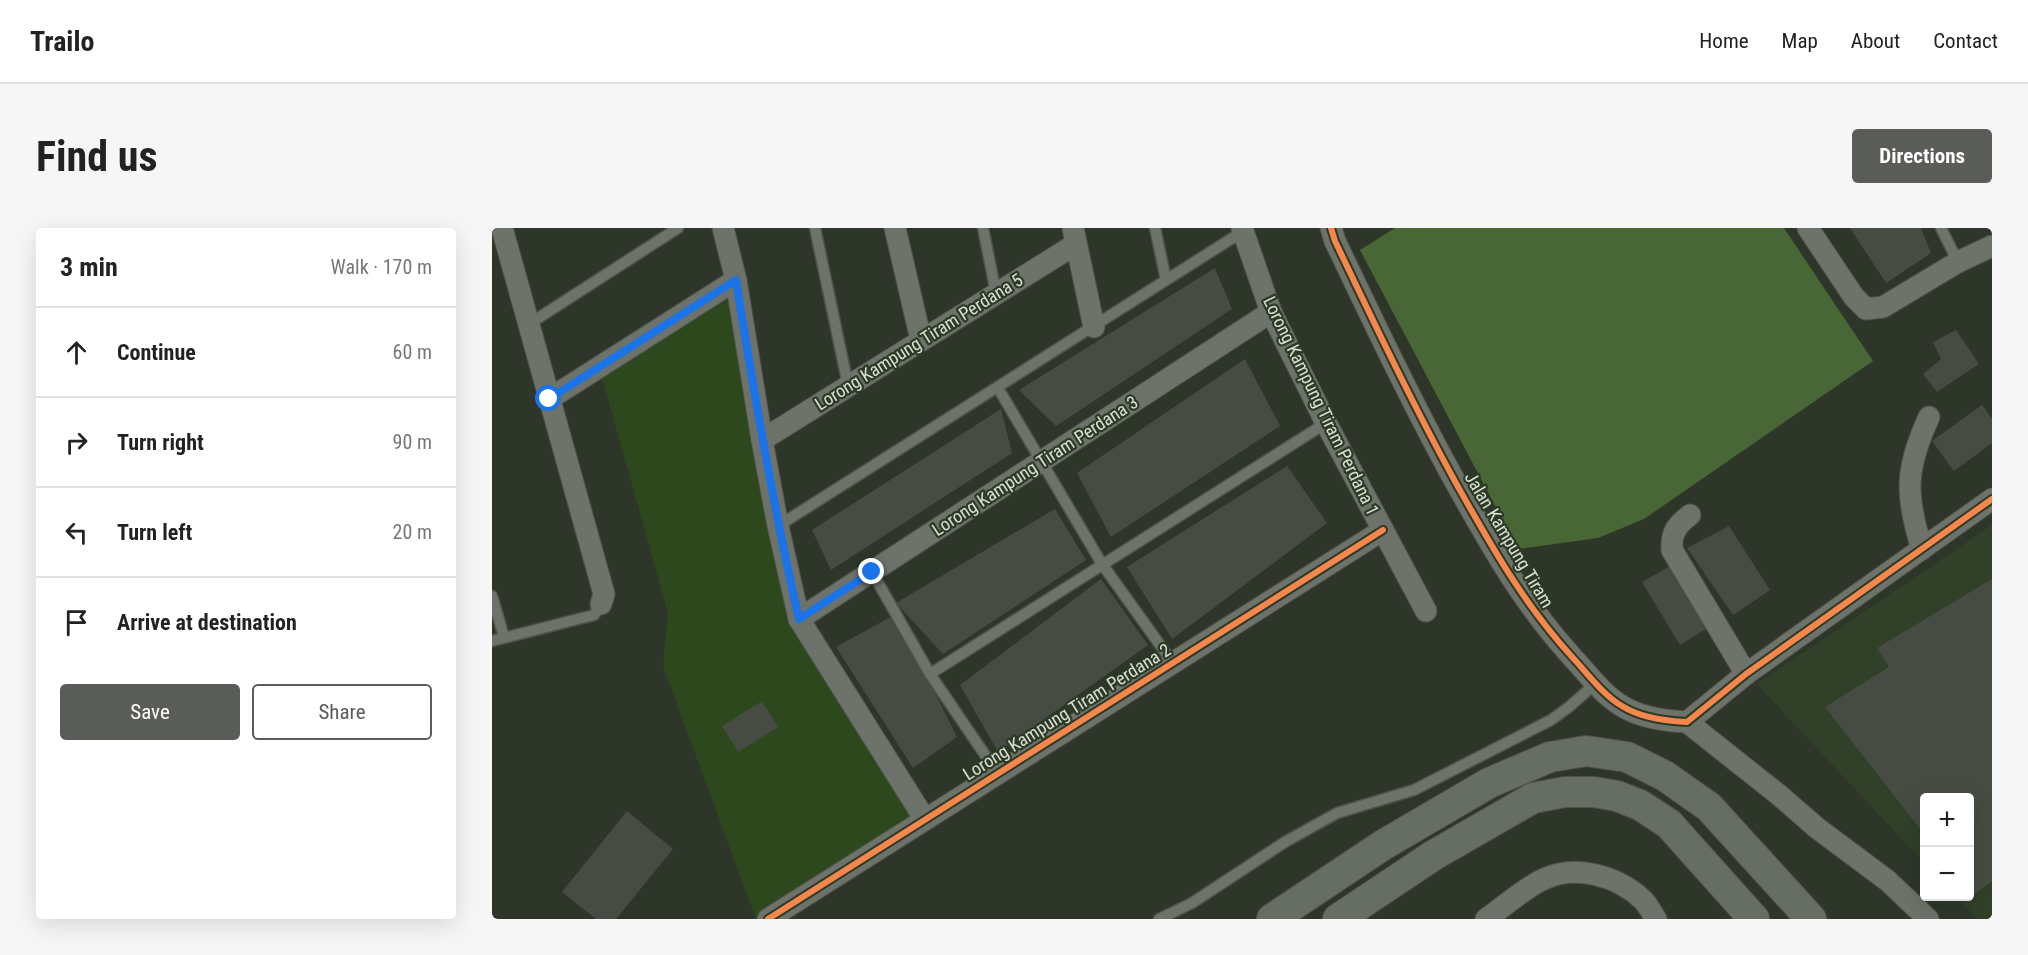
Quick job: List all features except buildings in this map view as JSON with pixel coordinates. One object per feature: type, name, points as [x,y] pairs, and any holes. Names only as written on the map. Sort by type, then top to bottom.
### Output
[{"type":"main road","points":[[1272,919],[1383,845],[1489,783],[1550,757],[1586,751],[1627,757],[1665,776],[1709,807],[1810,919]]},
{"type":"main road","points":[[1338,919],[1434,855],[1533,798],[1565,792],[1594,792],[1617,796],[1640,805],[1669,824],[1754,919]]},
{"type":"street","points":[[502,228],[604,594],[602,604]]},
{"type":"street","points":[[723,228],[736,280],[778,526],[799,619],[924,818]]},
{"type":"street","points":[[895,228],[921,340]]},
{"type":"street","name":"Jalan Kampung Tiram","points":[[1331,228],[1335,241],[1430,435],[1487,539],[1514,584],[1544,626],[1596,683],[1621,706],[1656,719],[1687,722]]},
{"type":"street","points":[[1808,228],[1854,297],[1866,309],[1883,307],[1958,262],[1992,246]]},
{"type":"street","name":"Lorong Kampung Tiram Perdana 1","points":[[1242,230],[1271,312],[1326,423],[1426,611]]},
{"type":"street","points":[[1075,236],[1094,327]]},
{"type":"street","name":"Lorong Kampung Tiram Perdana 5","points":[[762,440],[996,294],[1075,236]]},
{"type":"street","points":[[549,399],[736,280]]},
{"type":"street","name":"Lorong Kampung Tiram Perdana 3","points":[[799,619],[1271,312]]},
{"type":"street","points":[[1922,549],[1913,518],[1909,492],[1917,442],[1929,417]]},
{"type":"street","points":[[1928,919],[1888,881],[1816,828],[1779,795],[1687,722],[1746,674],[1992,499]]},
{"type":"street","points":[[1690,515],[1676,526],[1671,540],[1672,550],[1746,674]]},
{"type":"street","name":"Lorong Kampung Tiram Perdana 2","points":[[768,919],[924,818],[998,774],[1383,530]]},
{"type":"street","points":[[1488,918],[1543,879],[1563,873],[1600,874],[1626,887],[1644,901],[1656,919]]},
{"type":"lane","points":[[528,324],[678,228]]},
{"type":"lane","points":[[815,228],[848,385]]},
{"type":"lane","points":[[983,228],[996,294]]},
{"type":"lane","points":[[1155,228],[1166,280]]},
{"type":"lane","points":[[1941,228],[1958,262]]},
{"type":"lane","points":[[778,526],[1094,327],[1242,230]]},
{"type":"lane","points":[[998,387],[1102,564],[1173,663]]},
{"type":"lane","points":[[930,674],[1326,423]]},
{"type":"lane","points":[[872,572],[930,674],[998,774]]},
{"type":"lane","points":[[492,596],[504,638]]},
{"type":"lane","points":[[492,641],[594,615],[602,604]]},
{"type":"lane","points":[[1159,919],[1192,903],[1285,842],[1327,818],[1414,790],[1551,720],[1596,683]]},
{"type":"shaded area","points":[[1992,525],[1992,919],[1977,919],[1960,901],[1974,901],[1974,793],[1920,793],[1920,859],[1757,684]]},
{"type":"green space","points":[[1395,228],[1784,228],[1873,361],[1644,519],[1598,538],[1518,549],[1360,250]]},
{"type":"green space","points":[[732,298],[795,621],[918,818],[760,919],[756,919],[663,666],[668,613],[601,374]]},
{"type":"cycle path","points":[[1331,228],[1335,241],[1394,364],[1457,485],[1496,553],[1524,596],[1555,637],[1608,696],[1629,710],[1662,720],[1687,722],[1746,674],[1992,499]]},
{"type":"cycle path","points":[[768,919],[1383,530]]},
{"type":"route","points":[[549,399],[736,280],[762,440],[799,619],[872,572]]}]
